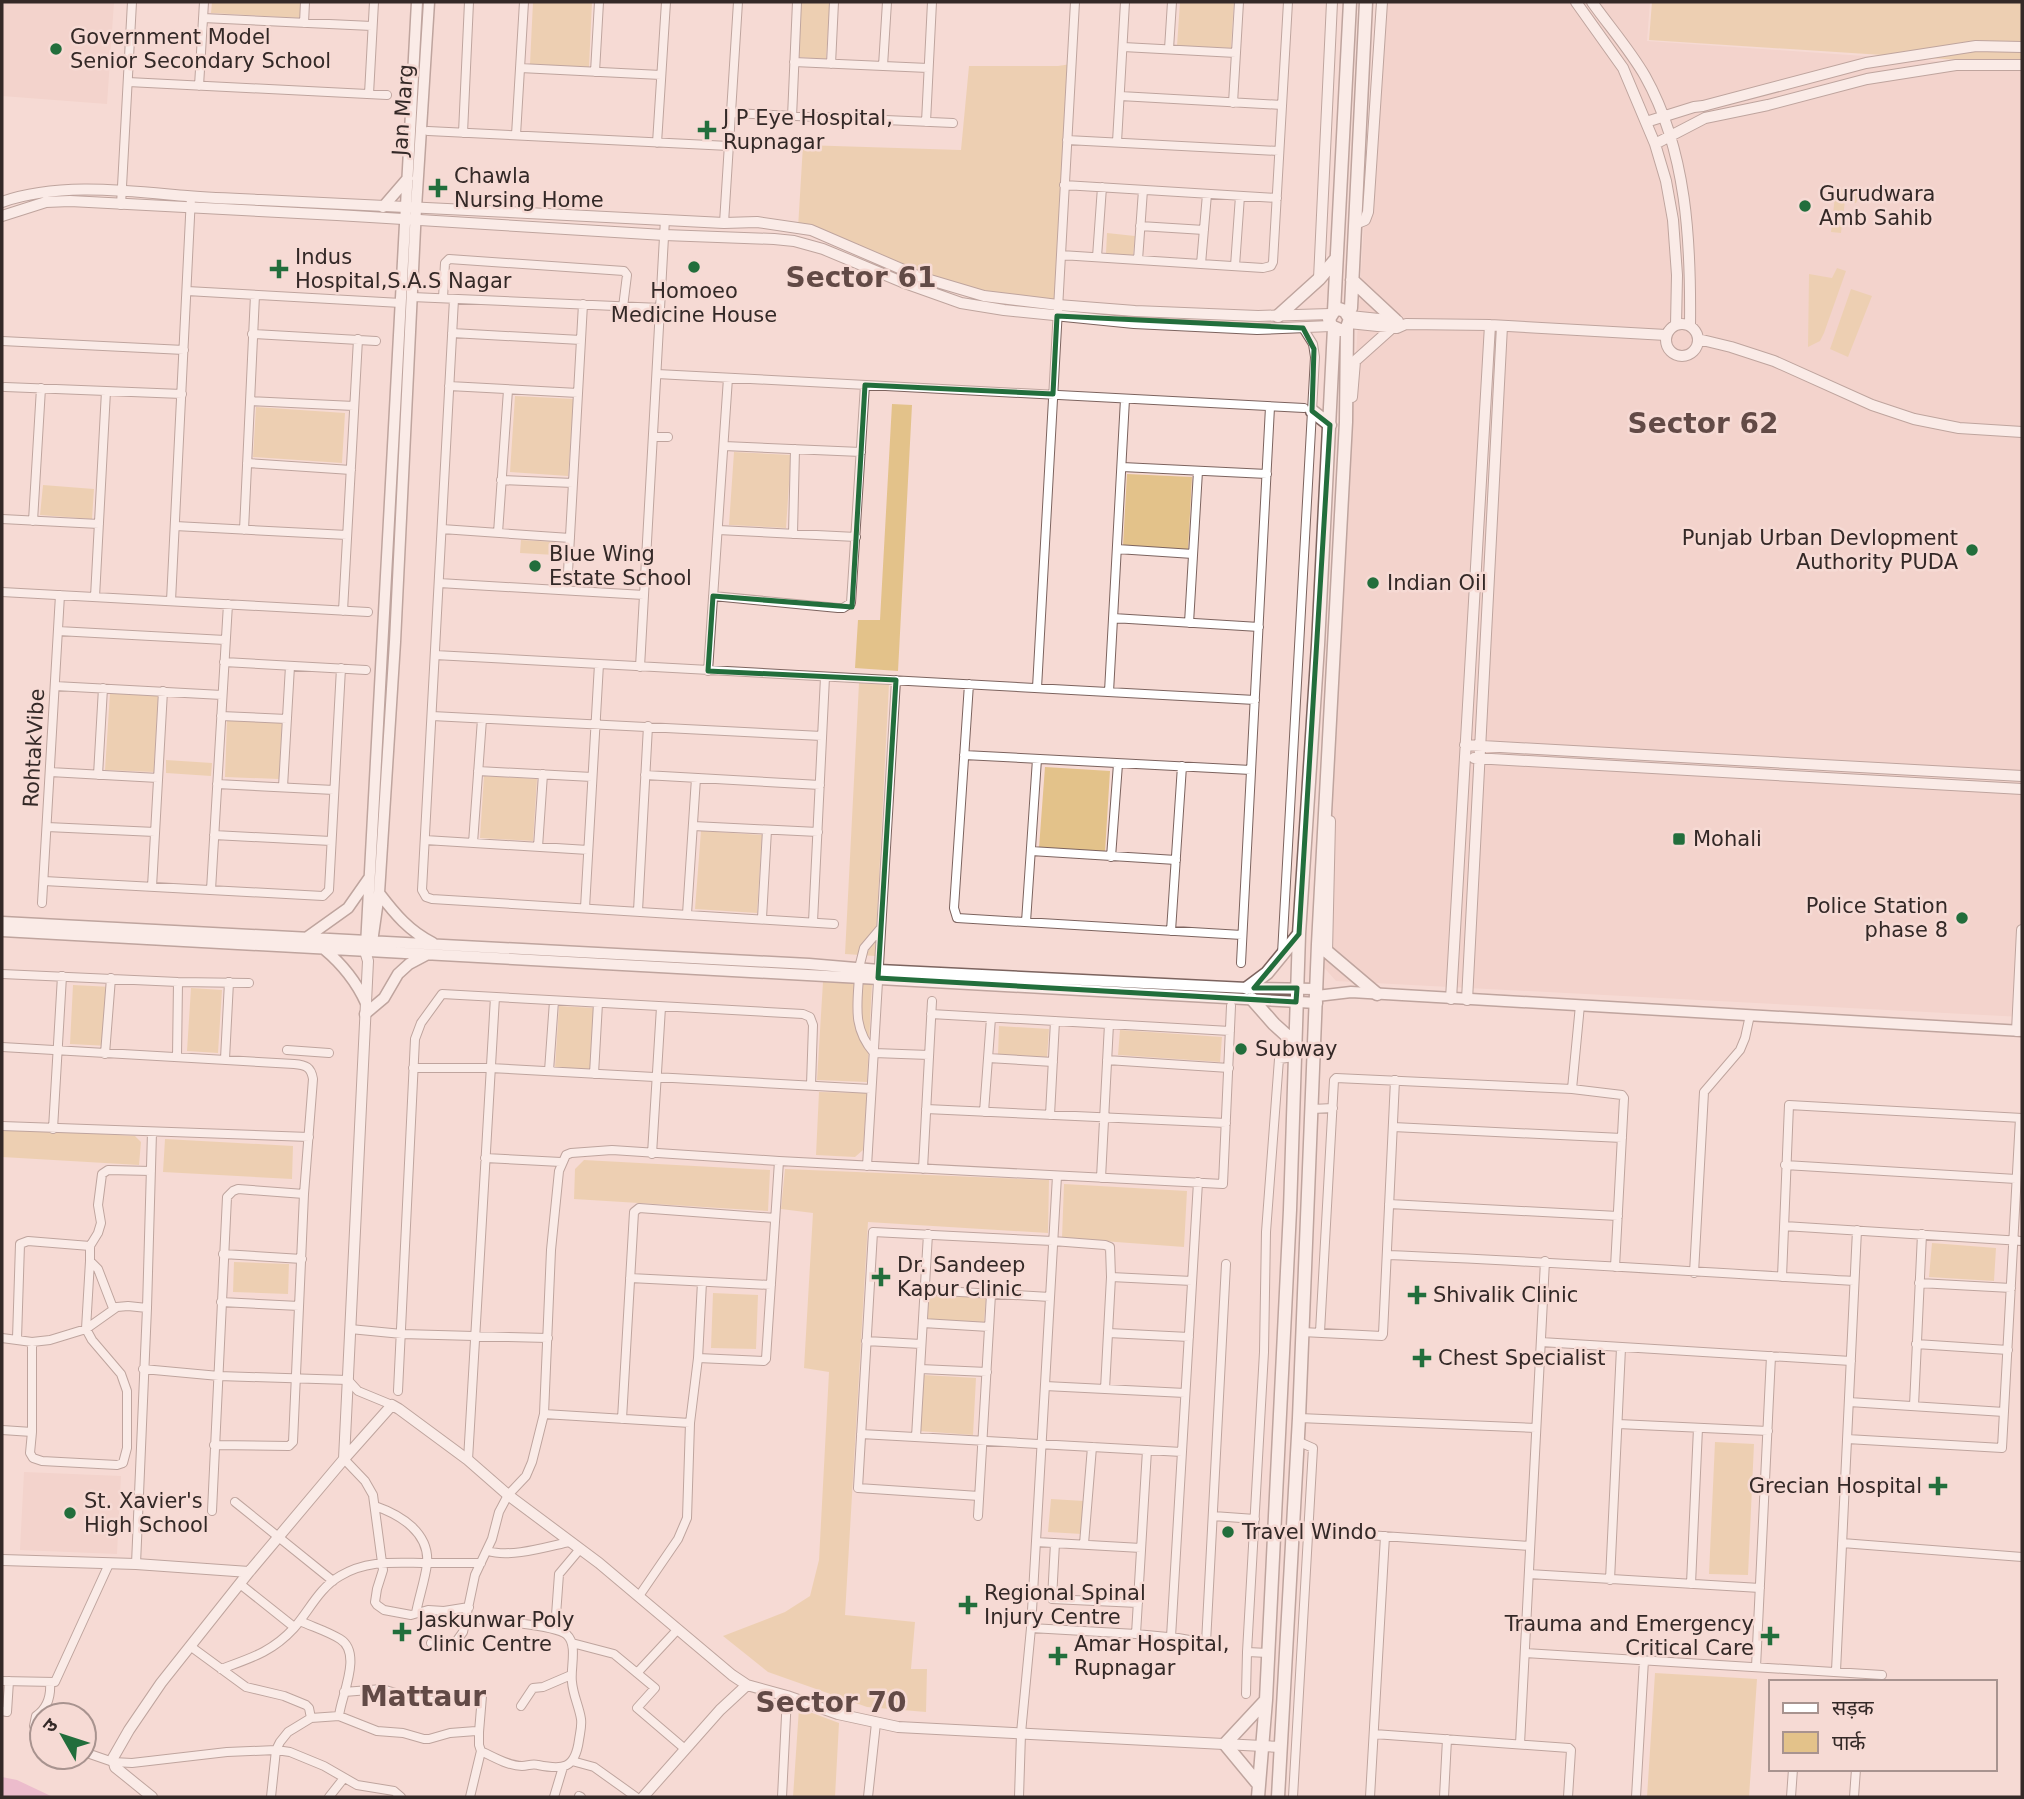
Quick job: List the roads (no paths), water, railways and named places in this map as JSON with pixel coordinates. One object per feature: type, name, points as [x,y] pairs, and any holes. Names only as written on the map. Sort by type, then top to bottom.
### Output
[{"type":"main road","points":[[368,950],[379,893],[395,642],[412,297],[408,178],[417,2]]},
{"type":"main road","name":"Jan Marg","points":[[411,208],[429,2]]},
{"type":"main road","points":[[1278,1797],[1348,421],[1336,259],[1350,2]]},
{"type":"main road","points":[[1258,1791],[1266,1700],[1290,1210],[1299,934],[1330,425],[1340,320],[1351,308],[1366,2]]},
{"type":"main road","points":[[383,207],[408,178]]},
{"type":"main road","points":[[368,950],[401,303],[411,220]]},
{"type":"main road","points":[[1278,316],[1319,279],[1336,259]]},
{"type":"main road","points":[[1352,280],[1398,324]]},
{"type":"main road","points":[[1308,409],[1330,425]]},
{"type":"main road","points":[[306,939],[348,908],[362,891],[370,874]]},
{"type":"main road","points":[[379,893],[400,920],[433,950]]},
{"type":"main road","points":[[2,922],[306,939],[368,950]]},
{"type":"main road","points":[[2,932],[368,950],[433,950],[1249,994],[1296,1002],[1317,996],[1351,992],[2019,1031]]},
{"type":"main road","points":[[1249,994],[1299,934]]},
{"type":"main road","points":[[324,948],[359,988],[365,1009],[384,998],[403,968],[433,950]]},
{"type":"main road","points":[[1323,948],[1377,994]]},
{"type":"main road","points":[[1249,994],[1297,988],[1317,996]]},
{"type":"main road","points":[[1249,994],[1274,1024],[1295,1043]]},
{"type":"main road","points":[[1258,1791],[1225,1744],[1266,1700]]},
{"type":"street","points":[[121,205],[132,2]]},
{"type":"street","points":[[200,86],[204,2]]},
{"type":"street","points":[[304,23],[306,2]]},
{"type":"street","points":[[369,94],[374,2]]},
{"type":"street","points":[[463,133],[469,2]]},
{"type":"street","points":[[516,135],[524,2]]},
{"type":"street","points":[[595,72],[599,2]]},
{"type":"street","points":[[657,143],[666,2]]},
{"type":"street","points":[[724,223],[738,2]]},
{"type":"street","points":[[792,117],[797,2]]},
{"type":"street","points":[[831,64],[834,2]]},
{"type":"street","points":[[883,66],[887,2]]},
{"type":"street","points":[[926,122],[932,2]]},
{"type":"street","points":[[1037,688],[1075,2]]},
{"type":"street","points":[[1117,142],[1125,2]]},
{"type":"street","points":[[1169,49],[1172,2]]},
{"type":"street","points":[[1233,103],[1239,2]]},
{"type":"street","points":[[1061,255],[1235,267],[1271,266],[1288,2]]},
{"type":"street","points":[[1319,279],[1332,2]]},
{"type":"street","points":[[1355,224],[1365,220],[1368,212],[1382,2]]},
{"type":"street","points":[[1576,2],[1623,68],[1655,144],[1674,220],[1677,275],[1675,325]]},
{"type":"street","points":[[1592,2],[1645,75],[1669,136],[1682,189],[1688,231],[1690,326]]},
{"type":"street","points":[[203,18],[372,26]]},
{"type":"street","points":[[1646,122],[1866,63],[1976,46],[2022,47]]},
{"type":"street","points":[[1123,47],[1236,53]]},
{"type":"street","points":[[794,62],[928,68]]},
{"type":"street","points":[[1655,144],[1705,118],[1768,105],[1867,79],[1956,65],[2022,65]]},
{"type":"street","points":[[520,68],[661,75]]},
{"type":"street","points":[[128,82],[387,95]]},
{"type":"street","points":[[1120,96],[1282,105]]},
{"type":"street","points":[[731,113],[953,123]]},
{"type":"street","points":[[429,131],[729,146]]},
{"type":"street","points":[[1067,140],[1279,151]]},
{"type":"street","points":[[1064,185],[1276,198]]},
{"type":"street","points":[[1097,257],[1102,187]]},
{"type":"street","points":[[1138,260],[1143,190]]},
{"type":"street","points":[[2,202],[48,191],[122,191],[383,207],[724,223],[757,222],[798,228],[833,239],[920,277],[984,296],[1058,311],[1149,324],[1258,329],[1303,328],[1340,320]]},
{"type":"street","points":[[1201,264],[1207,194]]},
{"type":"street","points":[[1235,267],[1240,196]]},
{"type":"street","points":[[171,601],[191,197]]},
{"type":"street","points":[[2,216],[46,202],[70,201],[664,236],[774,239],[823,249],[961,303],[1004,310],[1278,316],[1398,324],[1490,325],[1666,335]]},
{"type":"street","points":[[640,667],[665,219]]},
{"type":"street","points":[[1140,226],[1204,230]]},
{"type":"street","points":[[853,261],[858,249]]},
{"type":"street","points":[[443,298],[445,263],[449,259],[624,271],[627,275],[623,307]]},
{"type":"street","points":[[187,291],[401,303]]},
{"type":"street","points":[[244,530],[255,295]]},
{"type":"street","points":[[412,297],[660,308]]},
{"type":"street","points":[[454,299],[422,890],[426,897],[834,924]]},
{"type":"street","points":[[567,590],[583,304]]},
{"type":"street","points":[[1683,323],[1697,333],[1695,349],[1688,355],[1678,355],[1669,350],[1665,341],[1669,330],[1675,325],[1683,323]]},
{"type":"street","points":[[1348,421],[1355,361],[1398,324]]},
{"type":"street","points":[[1451,999],[1490,325]]},
{"type":"street","points":[[1466,1000],[1502,326]]},
{"type":"street","points":[[1282,957],[1308,409],[1314,349],[1303,328]]},
{"type":"street","points":[[452,333],[581,340]]},
{"type":"street","points":[[252,334],[376,341]]},
{"type":"street","points":[[1698,339],[1774,361],[1872,405],[1914,419],[1959,428],[2022,432]]},
{"type":"street","points":[[343,611],[358,340]]},
{"type":"street","points":[[2,341],[184,350]]},
{"type":"street","points":[[657,374],[1308,409]]},
{"type":"street","points":[[708,671],[729,378]]},
{"type":"street","points":[[713,596],[843,608],[851,603],[865,385]]},
{"type":"street","points":[[449,386],[578,393]]},
{"type":"street","points":[[5,387],[182,394]]},
{"type":"street","points":[[33,521],[41,388]]},
{"type":"street","points":[[498,533],[508,390]]},
{"type":"street","points":[[95,597],[106,391]]},
{"type":"street","points":[[1109,692],[1125,399]]},
{"type":"street","points":[[250,401],[354,406]]},
{"type":"street","points":[[1241,963],[1270,407]]},
{"type":"street","points":[[653,437],[668,437]]},
{"type":"street","points":[[724,446],[861,452]]},
{"type":"street","points":[[793,534],[795,449]]},
{"type":"street","points":[[247,463],[351,470]]},
{"type":"street","points":[[1122,467],[1267,474]]},
{"type":"street","points":[[1189,623],[1198,471]]},
{"type":"street","points":[[501,480],[573,483]]},
{"type":"street","points":[[2,519],[99,524]]},
{"type":"street","points":[[175,526],[347,535]]},
{"type":"street","points":[[442,529],[570,538]]},
{"type":"street","points":[[718,530],[856,537]]},
{"type":"street","points":[[1117,549],[1193,554]]},
{"type":"street","points":[[439,583],[644,595]]},
{"type":"street","points":[[1474,588],[1488,587]]},
{"type":"street","points":[[2,592],[368,612]]},
{"type":"street","name":"RohtakVibe","points":[[42,903],[60,595]]},
{"type":"street","points":[[211,890],[228,604]]},
{"type":"street","points":[[1114,618],[1259,627]]},
{"type":"street","points":[[58,631],[225,640]]},
{"type":"street","points":[[435,655],[1255,700]]},
{"type":"street","points":[[224,662],[366,670]]},
{"type":"street","points":[[585,908],[599,664]]},
{"type":"street","points":[[283,787],[290,666]]},
{"type":"street","points":[[44,881],[324,896],[329,890],[341,668]]},
{"type":"street","points":[[813,922],[825,677]]},
{"type":"street","points":[[867,1166],[896,680]]},
{"type":"street","points":[[969,684],[954,914],[957,918],[1242,935]]},
{"type":"street","points":[[55,686],[222,695]]},
{"type":"street","points":[[98,775],[103,688]]},
{"type":"street","points":[[152,887],[163,691]]},
{"type":"street","points":[[221,716],[287,719]]},
{"type":"street","points":[[432,716],[822,736]]},
{"type":"street","points":[[473,843],[482,719]]},
{"type":"street","points":[[638,911],[648,726]]},
{"type":"street","points":[[1465,745],[2022,776]]},
{"type":"street","points":[[1642,754],[1642,767]]},
{"type":"street","points":[[964,755],[1251,769]]},
{"type":"street","points":[[1464,757],[2022,789]]},
{"type":"street","points":[[1026,922],[1037,759]]},
{"type":"street","points":[[1737,773],[1738,760]]},
{"type":"street","points":[[1111,857],[1118,764]]},
{"type":"street","points":[[1171,931],[1182,766]]},
{"type":"street","points":[[478,771],[592,777]]},
{"type":"street","points":[[1935,771],[1935,784]]},
{"type":"street","points":[[50,772],[158,778]]},
{"type":"street","points":[[538,847],[543,774]]},
{"type":"street","points":[[645,775],[820,785]]},
{"type":"street","points":[[687,914],[696,778]]},
{"type":"street","points":[[217,784],[334,790]]},
{"type":"street","points":[[693,826],[818,832]]},
{"type":"street","points":[[47,827],[155,832]]},
{"type":"street","points":[[762,918],[767,830]]},
{"type":"street","points":[[214,835],[331,841]]},
{"type":"street","points":[[425,840],[588,850]]},
{"type":"street","points":[[1031,851],[1175,860]]},
{"type":"street","points":[[881,928],[864,948],[859,973],[857,1018],[864,1042],[874,1053],[929,1055]]},
{"type":"street","points":[[2019,1031],[2022,930]]},
{"type":"street","points":[[368,950],[344,1459],[370,1488],[375,1506],[383,1574],[377,1589],[377,1605],[384,1610],[411,1615],[428,1610],[444,1611],[468,1607]]},
{"type":"street","points":[[2,974],[249,983]]},
{"type":"street","points":[[53,1129],[62,976]]},
{"type":"street","points":[[104,1054],[111,978]]},
{"type":"street","points":[[177,1057],[178,982]]},
{"type":"street","points":[[225,1059],[229,982]]},
{"type":"street","points":[[398,1391],[415,1039],[426,1015],[442,995],[803,1014],[810,1017],[813,1025],[811,1085]]},
{"type":"street","points":[[468,1460],[495,997]]},
{"type":"street","points":[[549,1071],[554,1000]]},
{"type":"street","points":[[923,1169],[932,1001]]},
{"type":"street","points":[[594,1074],[598,1003]]},
{"type":"street","points":[[1572,1089],[1580,1005]]},
{"type":"street","points":[[431,1643],[453,1646],[463,1632],[475,1575],[488,1551],[499,1512],[508,1495],[526,1476],[531,1462],[544,1414],[551,1250],[559,1171],[566,1155],[612,1150],[1224,1184],[1231,1006]]},
{"type":"street","points":[[652,1154],[660,1007]]},
{"type":"street","points":[[931,1014],[1230,1031]]},
{"type":"street","points":[[1695,1273],[1704,1092],[1740,1050],[1750,1015]]},
{"type":"street","points":[[984,1112],[991,1018]]},
{"type":"street","points":[[1050,1115],[1055,1021]]},
{"type":"street","points":[[1101,1178],[1109,1024]]},
{"type":"street","points":[[2,1047],[225,1059],[304,1065],[309,1068]]},
{"type":"street","points":[[287,1050],[329,1053]]},
{"type":"street","points":[[214,1445],[254,1447],[292,1444],[304,1194],[313,1079],[309,1068],[311,1052]]},
{"type":"street","points":[[1246,1694],[1264,1352],[1267,1211],[1279,1059],[1295,1057]]},
{"type":"street","points":[[988,1058],[1053,1062]]},
{"type":"street","points":[[1107,1060],[1228,1068]]},
{"type":"street","points":[[413,1068],[490,1068],[871,1089]]},
{"type":"street","points":[[1320,1332],[1335,1079],[1572,1089],[1622,1095],[1624,1098],[1615,1267]]},
{"type":"street","points":[[1302,1332],[1383,1335],[1395,1080]]},
{"type":"street","points":[[1782,1277],[1789,1105],[2021,1118],[2016,1178],[2018,1241],[2011,1288],[2002,1449],[1847,1439]]},
{"type":"street","points":[[1312,1108],[1333,1108]]},
{"type":"street","points":[[926,1109],[1226,1123]]},
{"type":"street","points":[[2,1126],[309,1137]]},
{"type":"street","points":[[1393,1127],[1622,1138]]},
{"type":"street","points":[[136,1564],[152,1132]]},
{"type":"street","points":[[485,1158],[561,1162]]},
{"type":"street","points":[[698,1358],[765,1361],[779,1161]]},
{"type":"street","points":[[1786,1166],[2016,1178]]},
{"type":"street","points":[[33,1342],[30,1453],[37,1460],[117,1465],[123,1463],[127,1448],[126,1384],[86,1329],[90,1246],[100,1228],[98,1205],[102,1174],[108,1170],[151,1171]]},
{"type":"street","points":[[1019,1797],[1057,1176]]},
{"type":"street","points":[[1171,1637],[1198,1182]]},
{"type":"street","points":[[212,1511],[227,1197],[233,1191],[249,1189],[304,1194]]},
{"type":"street","points":[[1389,1204],[1618,1216]]},
{"type":"street","points":[[622,1419],[636,1209],[775,1218]]},
{"type":"street","points":[[1784,1226],[2018,1241]]},
{"type":"street","points":[[1836,1671],[1857,1230]]},
{"type":"street","points":[[979,1496],[858,1489],[873,1232],[1108,1246],[1111,1250],[1111,1277],[1105,1389]]},
{"type":"street","points":[[916,1437],[928,1234]]},
{"type":"street","points":[[1913,1406],[1922,1234]]},
{"type":"street","points":[[17,1339],[20,1244],[28,1241],[90,1246]]},
{"type":"street","points":[[223,1254],[302,1259]]},
{"type":"street","points":[[1387,1255],[1545,1261],[1695,1273],[1854,1281]]},
{"type":"street","points":[[90,1261],[98,1269],[113,1308]]},
{"type":"street","points":[[1520,1744],[1545,1261]]},
{"type":"street","points":[[1031,1628],[1171,1637],[1206,1643],[1227,1264]]},
{"type":"street","points":[[1111,1277],[1192,1280]]},
{"type":"street","points":[[630,1278],[771,1285]]},
{"type":"street","points":[[639,1596],[678,1539],[685,1524],[702,1282]]},
{"type":"street","points":[[1919,1283],[2011,1288]]},
{"type":"street","points":[[924,1290],[1050,1297]]},
{"type":"street","points":[[978,1516],[991,1294]]},
{"type":"street","points":[[221,1302],[299,1306]]},
{"type":"street","points":[[2,1338],[33,1342],[57,1339],[97,1323],[113,1308],[147,1308]]},
{"type":"street","points":[[922,1323],[989,1327]]},
{"type":"street","points":[[350,1329],[402,1334],[548,1338]]},
{"type":"street","points":[[1108,1333],[1189,1337]]},
{"type":"street","points":[[866,1341],[921,1344]]},
{"type":"street","points":[[1541,1342],[1851,1361]]},
{"type":"street","points":[[1916,1344],[2008,1350]]},
{"type":"street","points":[[1611,1580],[1621,1348]]},
{"type":"street","points":[[1756,1667],[1771,1356]]},
{"type":"street","points":[[143,1369],[219,1376],[348,1380],[358,1391],[392,1405],[468,1460],[508,1495],[639,1596],[732,1675],[747,1685],[787,1696],[822,1710],[898,1727],[1281,1747]]},
{"type":"street","points":[[920,1369],[986,1372]]},
{"type":"street","points":[[1045,1386],[1185,1393]]},
{"type":"street","points":[[1849,1402],[2004,1412]]},
{"type":"street","points":[[152,1797],[113,1762],[115,1753],[129,1730],[190,1646],[249,1572],[392,1405]]},
{"type":"street","points":[[544,1414],[690,1423]]},
{"type":"street","points":[[1299,1418],[1536,1428]]},
{"type":"street","points":[[1618,1424],[1768,1431]]},
{"type":"street","points":[[1691,1584],[1698,1428]]},
{"type":"street","points":[[2,1430],[32,1432]]},
{"type":"street","points":[[861,1434],[1182,1452]]},
{"type":"street","points":[[1293,1797],[1313,1448],[1297,1441]]},
{"type":"street","points":[[1084,1544],[1091,1447]]},
{"type":"street","points":[[1136,1634],[1147,1450]]},
{"type":"street","points":[[235,1502],[333,1581]]},
{"type":"street","points":[[375,1506],[393,1514],[422,1538],[427,1563],[416,1613]]},
{"type":"street","points":[[1213,1516],[1255,1519]]},
{"type":"street","points":[[1309,1531],[1530,1546]]},
{"type":"street","points":[[1370,1797],[1385,1536]]},
{"type":"street","points":[[488,1551],[508,1553],[569,1542]]},
{"type":"street","points":[[1036,1542],[1141,1548]]},
{"type":"street","points":[[1055,1543],[1052,1599],[1138,1603]]},
{"type":"street","points":[[1842,1543],[2022,1556]]},
{"type":"street","points":[[555,1629],[559,1574],[580,1549]]},
{"type":"street","points":[[2,1560],[136,1564],[249,1572]]},
{"type":"street","points":[[221,1669],[263,1654],[276,1645],[297,1624],[322,1591],[354,1569],[382,1562],[481,1563]]},
{"type":"street","points":[[2,1711],[7,1712],[5,1681],[55,1682],[109,1564]]},
{"type":"street","points":[[1529,1574],[1760,1588]]},
{"type":"street","points":[[240,1584],[297,1624],[345,1643],[350,1652],[350,1664],[338,1716]]},
{"type":"street","points":[[467,1619],[531,1624],[567,1634],[572,1643],[571,1675],[581,1724],[578,1749],[572,1761],[564,1767],[550,1768],[534,1764],[520,1766],[481,1751]]},
{"type":"street","points":[[637,1673],[678,1629]]},
{"type":"street","points":[[572,1643],[614,1654],[655,1688],[637,1709],[685,1749]]},
{"type":"street","points":[[190,1646],[240,1683],[254,1690],[284,1696],[306,1705],[312,1718]]},
{"type":"street","points":[[1247,1653],[1268,1653]]},
{"type":"street","points":[[1525,1653],[1836,1671],[1861,1677],[1882,1675]]},
{"type":"street","points":[[1636,1797],[1644,1660]]},
{"type":"street","points":[[521,1706],[533,1688],[571,1675]]},
{"type":"street","points":[[48,1701],[50,1682]]},
{"type":"street","points":[[643,1797],[720,1710],[747,1685]]},
{"type":"street","points":[[344,1692],[382,1689],[435,1702]]},
{"type":"street","points":[[470,1797],[481,1751],[478,1732],[482,1696]]},
{"type":"street","points":[[782,1797],[787,1696]]},
{"type":"street","points":[[271,1797],[276,1751],[282,1739],[288,1732],[312,1718],[338,1716],[370,1729],[403,1733],[429,1740],[456,1732],[478,1732]]},
{"type":"street","points":[[868,1797],[876,1723]]},
{"type":"street","points":[[1374,1734],[1571,1749],[1568,1797]]},
{"type":"street","points":[[1444,1797],[1447,1739]]},
{"type":"street","points":[[98,1757],[113,1762],[147,1762],[227,1752],[290,1752],[318,1763],[357,1786],[394,1791],[401,1797]]},
{"type":"street","points":[[572,1761],[594,1767],[636,1797]]},
{"type":"street","points":[[554,1797],[564,1767]]},
{"type":"street","points":[[1791,1797],[1793,1771]]},
{"type":"street","points":[[1854,1797],[1856,1771]]},
{"type":"street","points":[[329,1797],[344,1778]]},
{"type":"waterway","points":[[1932,2],[1992,2]]},
{"type":"place","name":"Government Model Senior Secondary School","points":[[56,49]]},
{"type":"place","name":"J P Eye Hospital, Rupnagar","points":[[707,130]]},
{"type":"place","name":"Chawla Nursing Home","points":[[438,188]]},
{"type":"place","name":"Gurudwara Amb Sahib","points":[[1805,206]]},
{"type":"place","name":"Homoeo Medicine House","points":[[694,267]]},
{"type":"place","name":"Indus Hospital,S.A.S Nagar","points":[[279,269]]},
{"type":"place","name":"Punjab Urban Devlopment Authority PUDA","points":[[1972,550]]},
{"type":"place","name":"Blue Wing Estate School","points":[[535,566]]},
{"type":"place","name":"Indian Oil","points":[[1373,583]]},
{"type":"place","name":"Mohali","points":[[1679,839]]},
{"type":"place","name":"Police Station phase 8","points":[[1962,918]]},
{"type":"place","name":"Subway","points":[[1241,1049]]},
{"type":"place","name":"Dr. Sandeep Kapur Clinic","points":[[881,1277]]},
{"type":"place","name":"Shivalik Clinic","points":[[1417,1295]]},
{"type":"place","name":"Chest Specialist","points":[[1422,1358]]},
{"type":"place","name":"Grecian Hospital","points":[[1938,1486]]},
{"type":"place","name":"St. Xavier's High School","points":[[70,1513]]},
{"type":"place","name":"Travel Windo","points":[[1228,1532]]},
{"type":"place","name":"Regional Spinal Injury Centre","points":[[968,1605]]},
{"type":"place","name":"Jaskunwar Poly Clinic Centre","points":[[402,1632]]},
{"type":"place","name":"Trauma and Emergency Critical Care","points":[[1770,1636]]},
{"type":"place","name":"Amar Hospital, Rupnagar","points":[[1058,1656]]},
{"type":"district","name":"Sector 61","points":[[861,277]]},
{"type":"district","name":"Sector 62","points":[[1703,423]]},
{"type":"district","name":"Mattaur","points":[[423,1696]]},
{"type":"district","name":"Sector 70","points":[[831,1702]]}]
